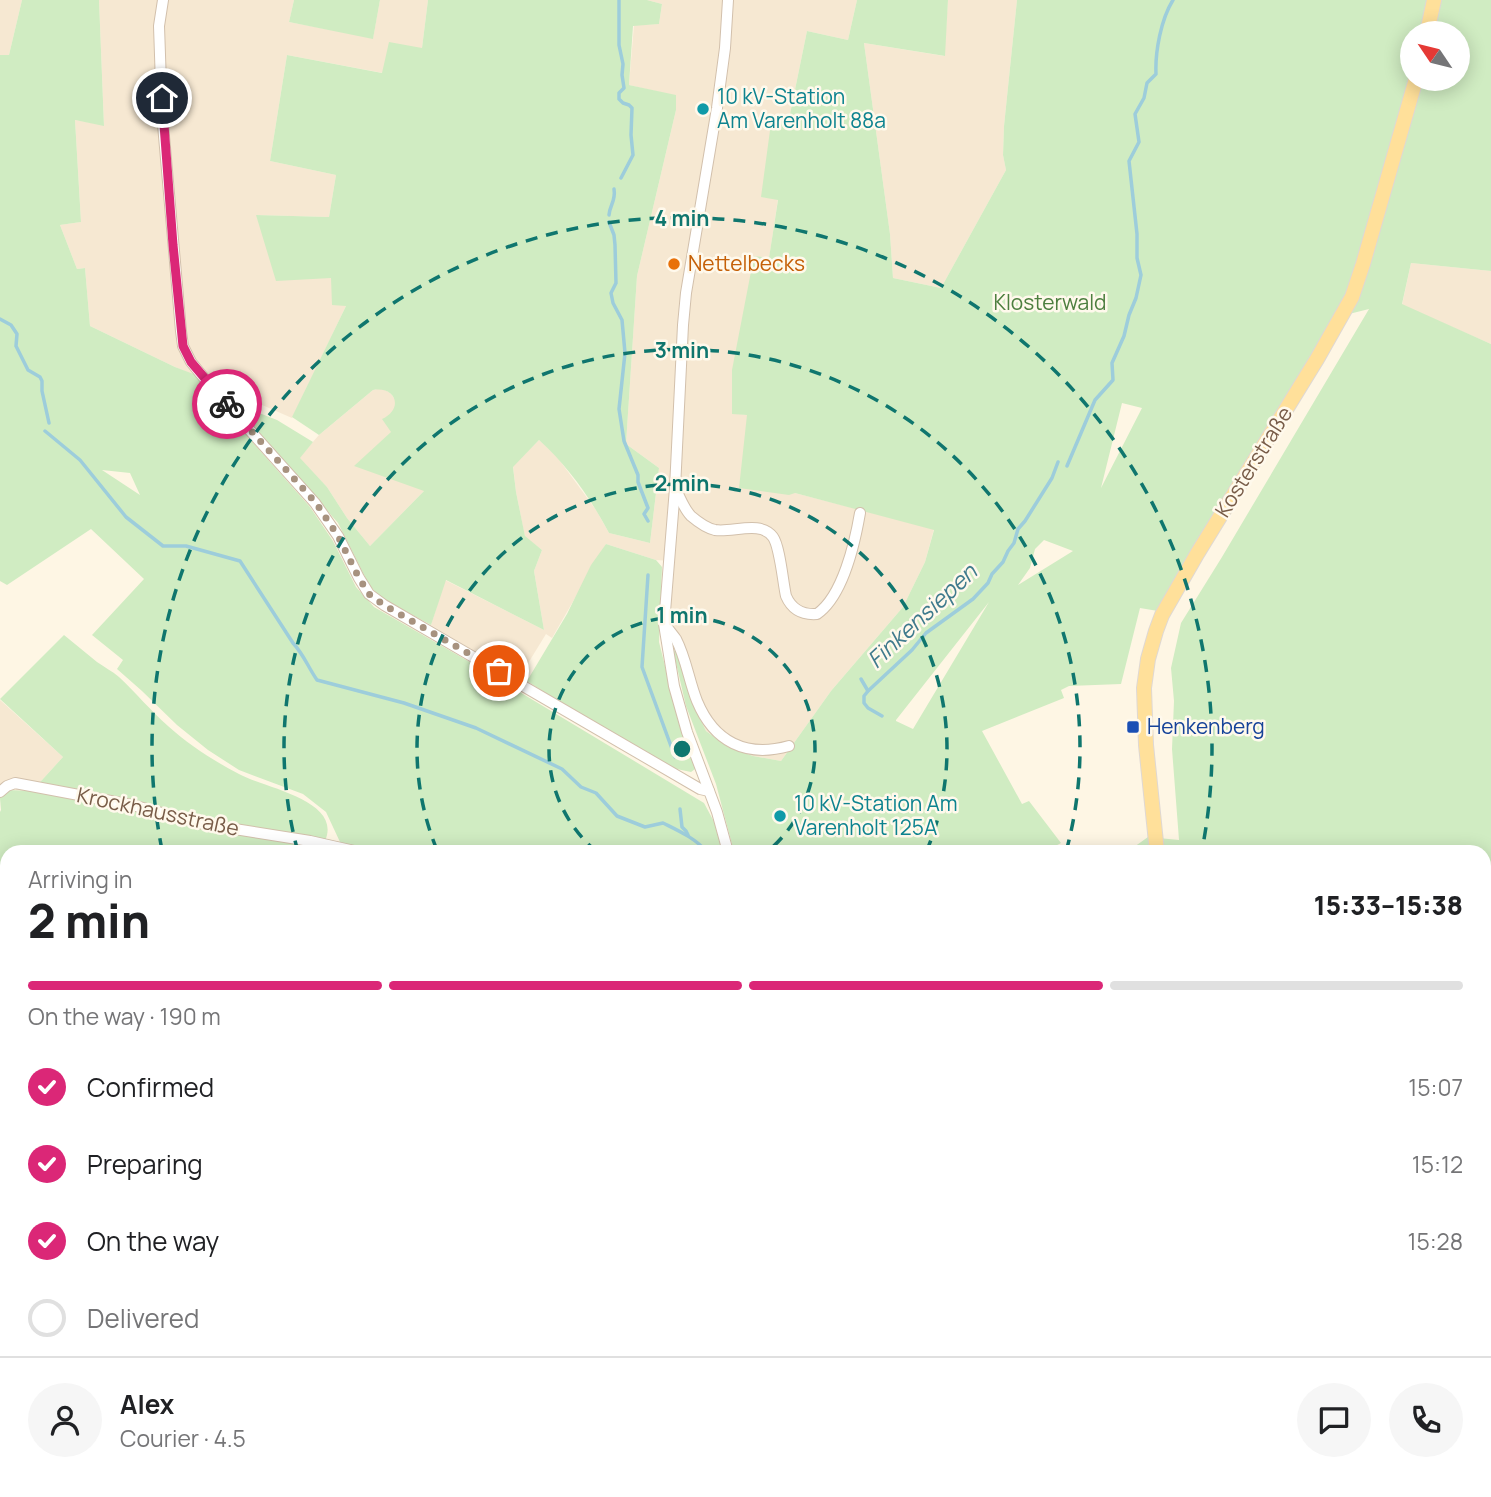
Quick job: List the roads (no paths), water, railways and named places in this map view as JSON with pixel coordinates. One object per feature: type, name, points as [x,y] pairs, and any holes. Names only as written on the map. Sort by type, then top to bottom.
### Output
[{"type":"main road","points":[[1430,21],[1434,0]]},
{"type":"main road","name":"Kosterstraße","points":[[1156,845],[1146,745],[1144,688],[1156,631],[1179,586],[1352,297],[1413,91]]},
{"type":"street","points":[[163,0],[159,26],[162,113],[181,331],[183,346],[191,362],[316,503],[338,536],[369,594],[638,754],[700,789],[709,791]]},
{"type":"street","points":[[726,845],[674,687],[664,624],[686,293],[719,96],[729,0]]},
{"type":"street","points":[[675,488],[689,514],[704,526],[716,530],[757,528],[775,538],[786,596],[789,603],[802,613],[817,614],[829,603],[852,553],[860,513]]},
{"type":"street","points":[[664,624],[676,639],[697,701],[708,722],[725,740],[739,747],[768,751],[789,747]]},
{"type":"street","name":"Krockhausstraße","points":[[0,792],[15,783],[132,805],[204,824],[328,845]]},
{"type":"waterway","points":[[619,0],[619,45],[624,88],[619,93],[619,99],[632,108],[633,155],[621,178]]},
{"type":"waterway","name":"Finkensiepen","points":[[1067,466],[1095,400],[1113,380],[1112,363],[1136,298],[1141,275],[1137,258],[1129,161],[1139,142],[1135,114],[1144,98],[1147,83],[1156,74],[1160,36],[1173,0]]},
{"type":"waterway","points":[[609,215],[614,189]]},
{"type":"waterway","points":[[609,222],[615,245],[616,283],[611,293],[622,320],[625,353],[619,409],[624,441],[648,508],[644,514],[648,521]]},
{"type":"waterway","points":[[0,319],[11,325],[17,334],[16,346],[28,370],[42,381],[49,423]]},
{"type":"waterway","points":[[45,431],[80,460],[126,517],[163,546],[186,546],[240,561],[317,680],[404,703],[476,728],[562,769],[581,787],[596,793],[617,816],[645,827],[663,823],[700,845]]},
{"type":"waterway","name":"Finkensiepen","points":[[882,716],[868,708],[864,703],[864,696],[926,633],[973,599],[988,583],[1014,543],[1018,529],[1052,478],[1058,462]]},
{"type":"waterway","points":[[648,575],[642,667],[675,757]]},
{"type":"waterway","points":[[861,679],[868,691]]},
{"type":"waterway","points":[[680,809],[682,827],[688,835]]},
{"type":"place","name":"10 kV-Station Am Varenholt 88a","points":[[703,109]]},
{"type":"place","name":"Nettelbecks","points":[[674,264]]},
{"type":"place","name":"Henkenberg","points":[[1133,727]]},
{"type":"place","name":"10 kV-Station Am Varenholt 125A","points":[[780,816]]},
{"type":"park label","name":"Klosterwald","points":[[1050,303]]}]
